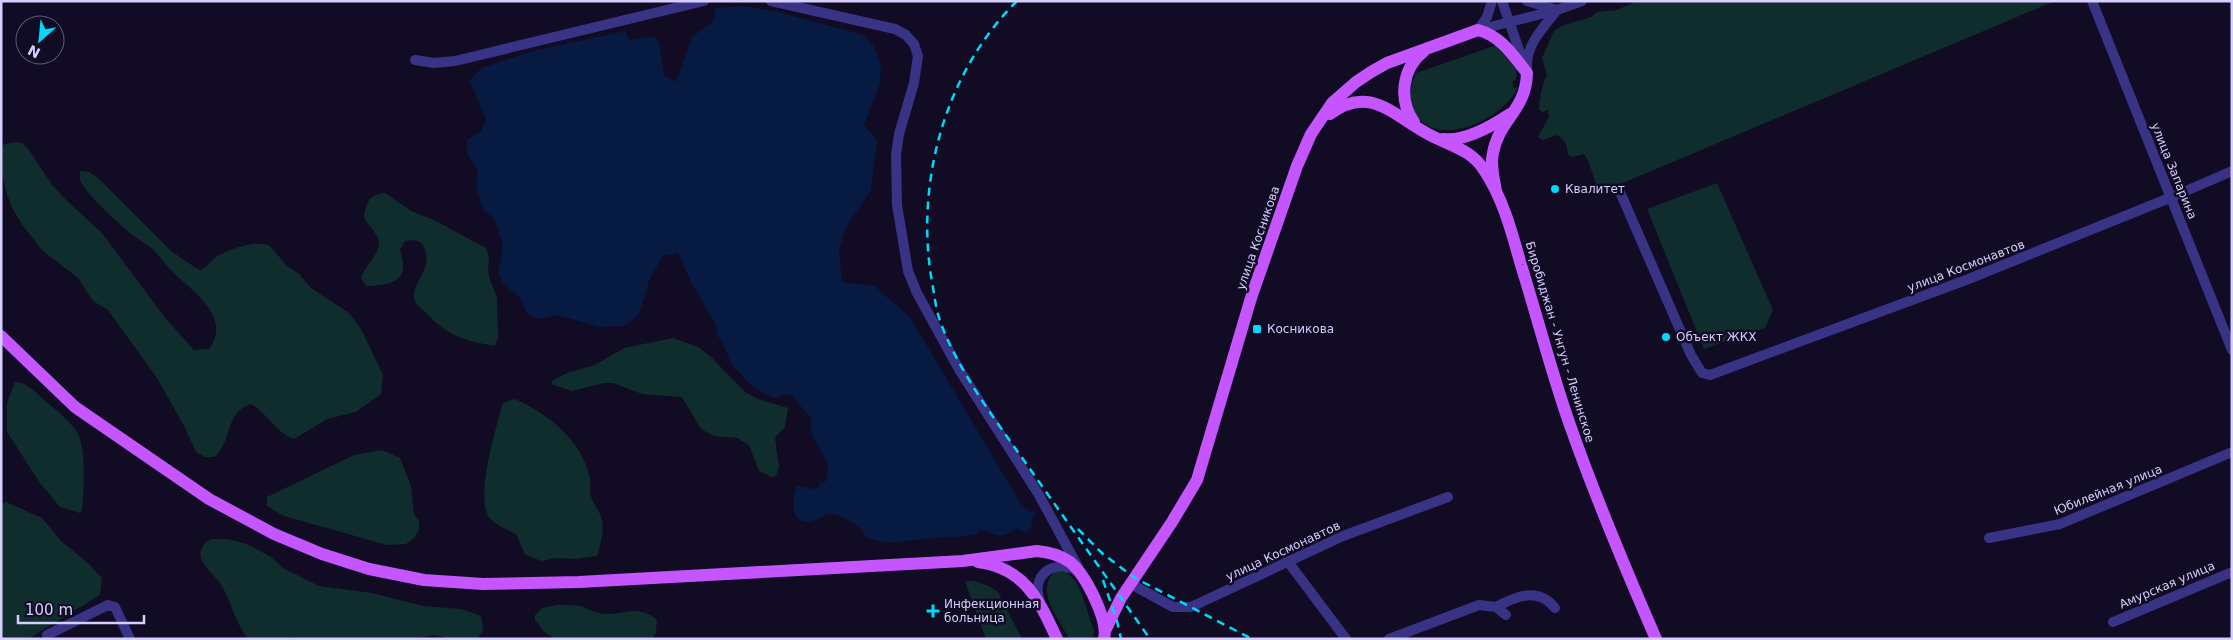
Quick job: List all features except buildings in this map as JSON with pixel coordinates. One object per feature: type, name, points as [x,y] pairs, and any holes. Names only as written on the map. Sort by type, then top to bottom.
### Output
[{"type":"main road","points":[[1478,30],[1491,34],[1499,40],[1528,73],[1524,98],[1500,133],[1492,153],[1496,191]]},
{"type":"main road","name":"улица Косникова","points":[[1105,636],[1114,611],[1197,480],[1252,298],[1297,166],[1311,134],[1332,103],[1356,82],[1387,62],[1478,30]]},
{"type":"main road","points":[[1419,128],[1407,110],[1404,93],[1406,78],[1414,62],[1430,47]]},
{"type":"main road","points":[[1311,134],[1339,107],[1354,102],[1383,106],[1419,128],[1472,155],[1484,169],[1496,191]]},
{"type":"main road","points":[[1438,138],[1463,137],[1491,126],[1513,113]]},
{"type":"main road","name":"Биробиджан - Унгун - Ленинское","points":[[1496,191],[1513,237],[1571,428],[1656,639]]},
{"type":"main road","points":[[1,336],[75,407],[209,499],[274,534],[322,554],[369,569],[424,580],[492,584],[579,582],[963,561],[1046,552],[1063,558],[1081,572],[1102,614],[1105,636]]},
{"type":"main road","points":[[963,561],[993,565],[1010,572],[1023,582],[1041,605],[1057,639]]},
{"type":"street","points":[[415,60],[434,63],[455,61],[704,1]]},
{"type":"street","points":[[771,1],[895,29],[906,35],[914,44],[918,56],[899,134],[895,179],[899,227],[908,271],[917,293],[960,371],[1039,495],[1081,572]]},
{"type":"street","points":[[1478,30],[1487,16],[1492,1]]},
{"type":"street","points":[[1502,1],[1508,23],[1528,73]]},
{"type":"street","points":[[1527,1],[1558,10],[1534,41],[1526,55],[1528,73]]},
{"type":"street","name":"улица Косникова","points":[[1478,30],[1558,10],[1582,1]]},
{"type":"street","name":"улица Запарина","points":[[2092,1],[2232,350]]},
{"type":"street","name":"улица Космонавтов","points":[[1620,192],[1691,355],[1702,373],[1706,375],[1864,318],[2172,197],[2232,171]]},
{"type":"street","name":"Юбилейная улица","points":[[1989,538],[2060,524],[2232,452]]},
{"type":"street","name":"улица Космонавтов","points":[[1131,584],[1173,607],[1191,608],[1344,536],[1448,497]]},
{"type":"street","points":[[1289,562],[1346,639]]},
{"type":"street","points":[[1041,605],[1038,588],[1047,570],[1062,566],[1081,572]]},
{"type":"street","name":"Амурская улица","points":[[2113,622],[2232,572]]},
{"type":"street","points":[[1496,607],[1516,597],[1532,594],[1545,598],[1555,608]]},
{"type":"street","points":[[1389,639],[1474,606],[1484,604],[1496,607],[1506,615]]},
{"type":"street","points":[[47,636],[108,606],[115,607],[130,639]]},
{"type":"green space","points":[[1638,1],[2055,1],[1599,193],[1588,160],[1584,154],[1573,157],[1568,155],[1565,143],[1557,135],[1543,140],[1538,137],[1549,117],[1548,110],[1543,112],[1539,110],[1541,92],[1547,75],[1542,58],[1554,31],[1562,26],[1591,17],[1597,12],[1616,10]]},
{"type":"green space","points":[[1500,44],[1517,68],[1516,79],[1512,82],[1514,88],[1518,87],[1510,99],[1498,111],[1484,120],[1467,127],[1451,130],[1435,129],[1422,122],[1413,109],[1410,100],[1411,86],[1416,73]]},
{"type":"green space","points":[[13,142],[22,143],[29,150],[52,185],[102,233],[166,319],[194,350],[209,349],[215,338],[216,327],[214,317],[201,298],[169,268],[154,250],[129,232],[97,202],[81,182],[80,171],[89,172],[98,178],[171,251],[201,270],[216,257],[235,248],[250,244],[270,246],[287,266],[299,274],[311,288],[349,313],[361,329],[383,375],[381,394],[356,412],[327,419],[294,439],[277,428],[262,412],[251,404],[242,408],[232,420],[224,444],[214,457],[205,457],[196,452],[184,426],[157,378],[108,310],[93,301],[78,278],[43,251],[23,226],[12,208],[2,172],[3,145]]},
{"type":"green space","points":[[1717,183],[1773,310],[1765,328],[1704,349],[1647,209]]},
{"type":"green space","points":[[385,193],[411,211],[434,220],[486,248],[489,258],[488,270],[490,280],[497,298],[498,337],[495,346],[474,342],[449,332],[433,320],[415,301],[415,289],[426,263],[424,247],[418,241],[405,241],[400,249],[403,267],[398,278],[388,284],[366,286],[361,278],[376,254],[379,243],[377,235],[364,218],[365,213],[367,204],[372,197]]},
{"type":"green space","points":[[673,338],[698,347],[710,356],[745,392],[758,399],[788,408],[785,427],[775,438],[779,467],[776,476],[772,477],[759,471],[749,445],[737,438],[714,436],[701,429],[682,397],[642,394],[613,383],[604,383],[572,391],[551,384],[553,380],[567,373],[595,365],[624,348]]},
{"type":"green space","points":[[15,382],[19,382],[35,391],[69,422],[79,436],[83,453],[84,472],[82,509],[80,513],[60,507],[40,483],[7,432],[7,403]]},
{"type":"green space","points":[[515,399],[540,412],[562,430],[580,452],[590,478],[591,497],[603,524],[597,556],[575,559],[556,558],[542,561],[525,555],[516,534],[498,525],[489,517],[485,507],[484,494],[488,462],[502,405]]},
{"type":"green space","points":[[382,450],[400,458],[411,486],[414,514],[419,521],[419,530],[414,538],[406,544],[387,545],[284,516],[267,506],[267,497],[354,455]]},
{"type":"green space","points":[[6,502],[42,518],[62,542],[87,562],[102,578],[100,595],[28,639],[1,639],[1,504]]},
{"type":"green space","points":[[212,539],[227,539],[247,544],[271,557],[283,568],[319,586],[372,593],[423,606],[461,609],[481,616],[483,631],[477,639],[452,639],[435,635],[411,639],[295,639],[292,637],[282,639],[249,639],[236,619],[220,583],[202,561],[201,552],[203,546]]},
{"type":"green space","points":[[1056,571],[1067,572],[1076,582],[1094,631],[1092,639],[1070,639],[1053,611],[1047,594],[1047,586],[1050,578]]},
{"type":"green space","points":[[965,581],[974,581],[989,586],[998,592],[1022,639],[986,639]]},
{"type":"green space","points":[[557,605],[581,606],[607,614],[641,612],[657,619],[656,633],[652,639],[554,639],[535,620],[535,615],[542,608]]},
{"type":"water","points":[[742,6],[775,11],[863,35],[874,46],[881,66],[880,84],[864,125],[877,140],[871,190],[846,227],[839,250],[842,282],[874,286],[910,317],[1021,504],[1030,512],[1038,511],[1031,520],[1032,527],[1026,533],[1015,527],[1015,530],[1000,536],[980,529],[977,534],[956,537],[888,542],[866,537],[859,527],[837,515],[830,514],[811,521],[797,518],[793,502],[797,486],[815,489],[819,487],[820,482],[825,482],[828,475],[824,455],[813,437],[811,418],[792,396],[788,394],[776,398],[766,395],[749,383],[732,365],[717,335],[716,325],[693,286],[678,253],[663,256],[650,278],[639,315],[624,326],[601,327],[556,315],[540,319],[527,314],[520,298],[504,284],[498,274],[503,246],[495,220],[483,209],[476,188],[478,171],[467,153],[467,140],[481,131],[486,120],[470,81],[481,68],[536,50],[626,31],[629,40],[654,36],[659,43],[664,75],[676,82],[692,37],[713,21],[716,8]]},
{"type":"railway","points":[[1017,1],[992,29],[972,60],[955,93],[942,128],[933,165],[928,202],[927,239],[937,310],[948,341],[980,398],[1150,639]]},
{"type":"railway","points":[[1078,529],[1103,554],[1135,578],[1252,639]]},
{"type":"railway","points":[[1103,580],[1121,639]]},
{"type":"place","name":"Квалитет","points":[[1555,189]]},
{"type":"place","name":"Косникова","points":[[1257,329]]},
{"type":"place","name":"Объект ЖКХ","points":[[1666,337]]},
{"type":"place","name":"Инфекционная больница","points":[[933,611]]}]
